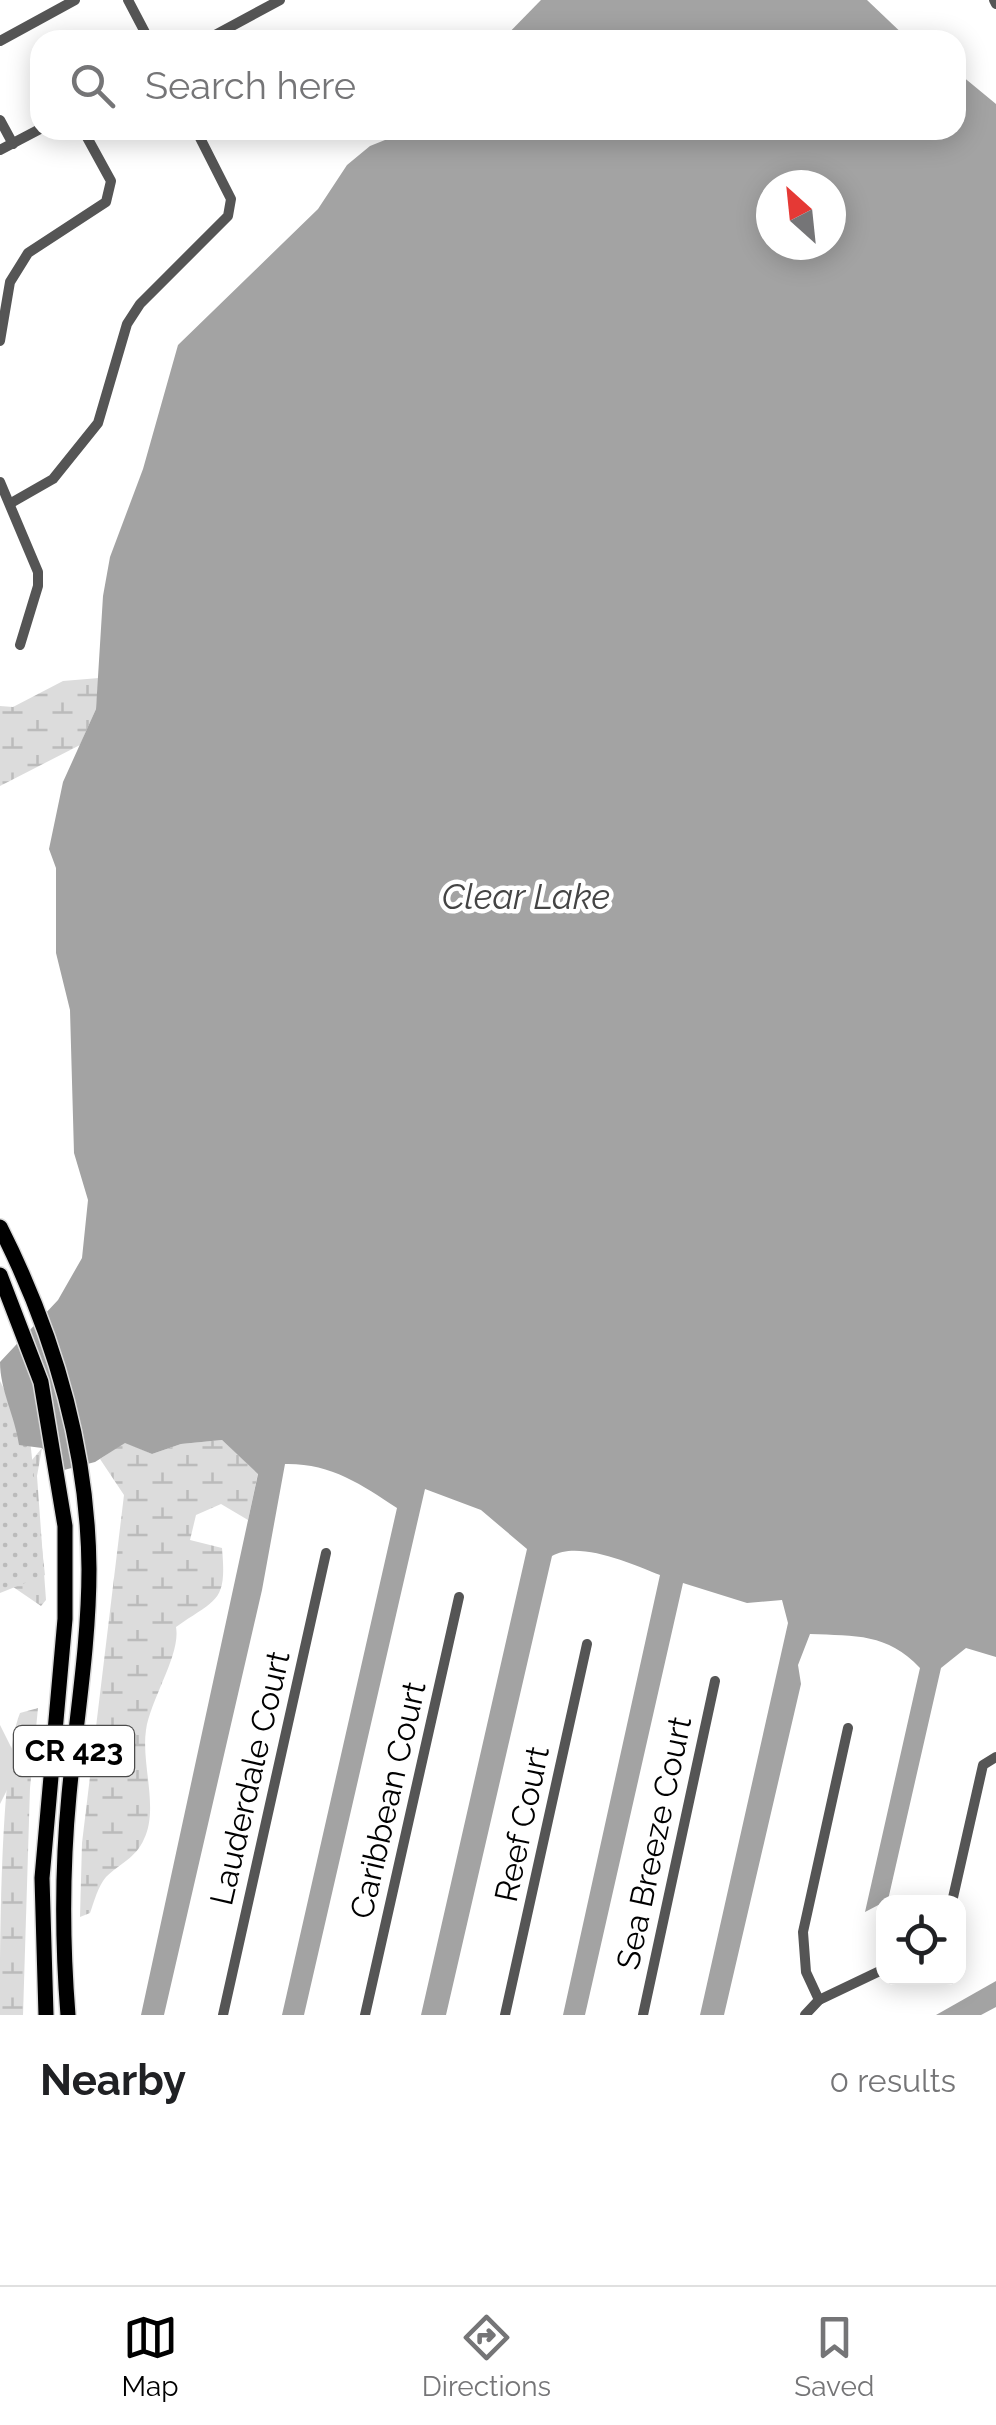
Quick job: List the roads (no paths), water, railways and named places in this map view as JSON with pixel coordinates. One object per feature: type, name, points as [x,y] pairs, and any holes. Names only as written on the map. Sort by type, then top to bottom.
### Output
[{"type":"main road","name":"CR 423","points":[[0,1227],[26,1279],[60,1372],[84,1488],[86,1628],[64,1868],[68,2015]]},
{"type":"main road","name":"CR 423","points":[[3,1281],[41,1382],[62,1490],[66,1602],[42,1878],[46,2015]]},
{"type":"street","points":[[0,41],[75,0]]},
{"type":"street","points":[[128,0],[144,30]]},
{"type":"street","points":[[224,30],[280,0]]},
{"type":"street","points":[[0,120],[13,144]]},
{"type":"street","points":[[0,150],[30,135]]},
{"type":"street","points":[[0,342],[10,282],[28,253],[106,202],[111,182],[88,140]]},
{"type":"street","points":[[11,503],[53,479],[98,423],[127,324],[140,304],[228,216],[232,199],[201,140]]},
{"type":"street","points":[[0,482],[38,572],[38,586],[20,645]]},
{"type":"street","name":"Lauderdale Court","points":[[223,2015],[326,1553]]},
{"type":"street","name":"Caribbean Court","points":[[366,2015],[459,1597]]},
{"type":"street","name":"Reef Court","points":[[505,2015],[587,1644]]},
{"type":"street","name":"Sea Breeze Court","points":[[642,2015],[715,1681]]},
{"type":"street","points":[[819,2000],[806,1972],[803,1932],[848,1728]]},
{"type":"street","points":[[954,1895],[982,1764],[996,1757]]},
{"type":"street","points":[[806,2015],[819,2000],[876,1974]]},
{"type":"water","points":[[541,0],[867,0],[898,30],[512,30]]},
{"type":"water","name":"Clear Lake","points":[[966,79],[996,104],[996,1657],[966,1648],[941,1668],[889,1895],[876,1895],[876,1906],[865,1912],[920,1668],[883,1642],[856,1636],[810,1634],[798,1665],[801,1684],[724,2015],[700,2015],[788,1623],[782,1600],[747,1603],[683,1583],[585,2015],[563,2015],[660,1575],[621,1560],[576,1551],[552,1556],[446,2015],[421,2015],[527,1549],[481,1510],[425,1489],[304,2015],[282,2015],[397,1508],[331,1471],[285,1464],[262,1590],[164,2015],[141,2015],[258,1474],[222,1440],[181,1444],[152,1454],[125,1443],[95,1462],[60,1471],[42,1448],[19,1445],[2,1383],[0,1362],[58,1300],[82,1258],[88,1200],[74,1153],[70,1010],[56,953],[56,868],[49,849],[63,782],[96,709],[103,596],[110,557],[143,469],[178,345],[318,209],[347,165],[370,146],[385,140],[966,140]]},
{"type":"water","points":[[996,1981],[996,2007],[981,2015],[936,2015]]}]
